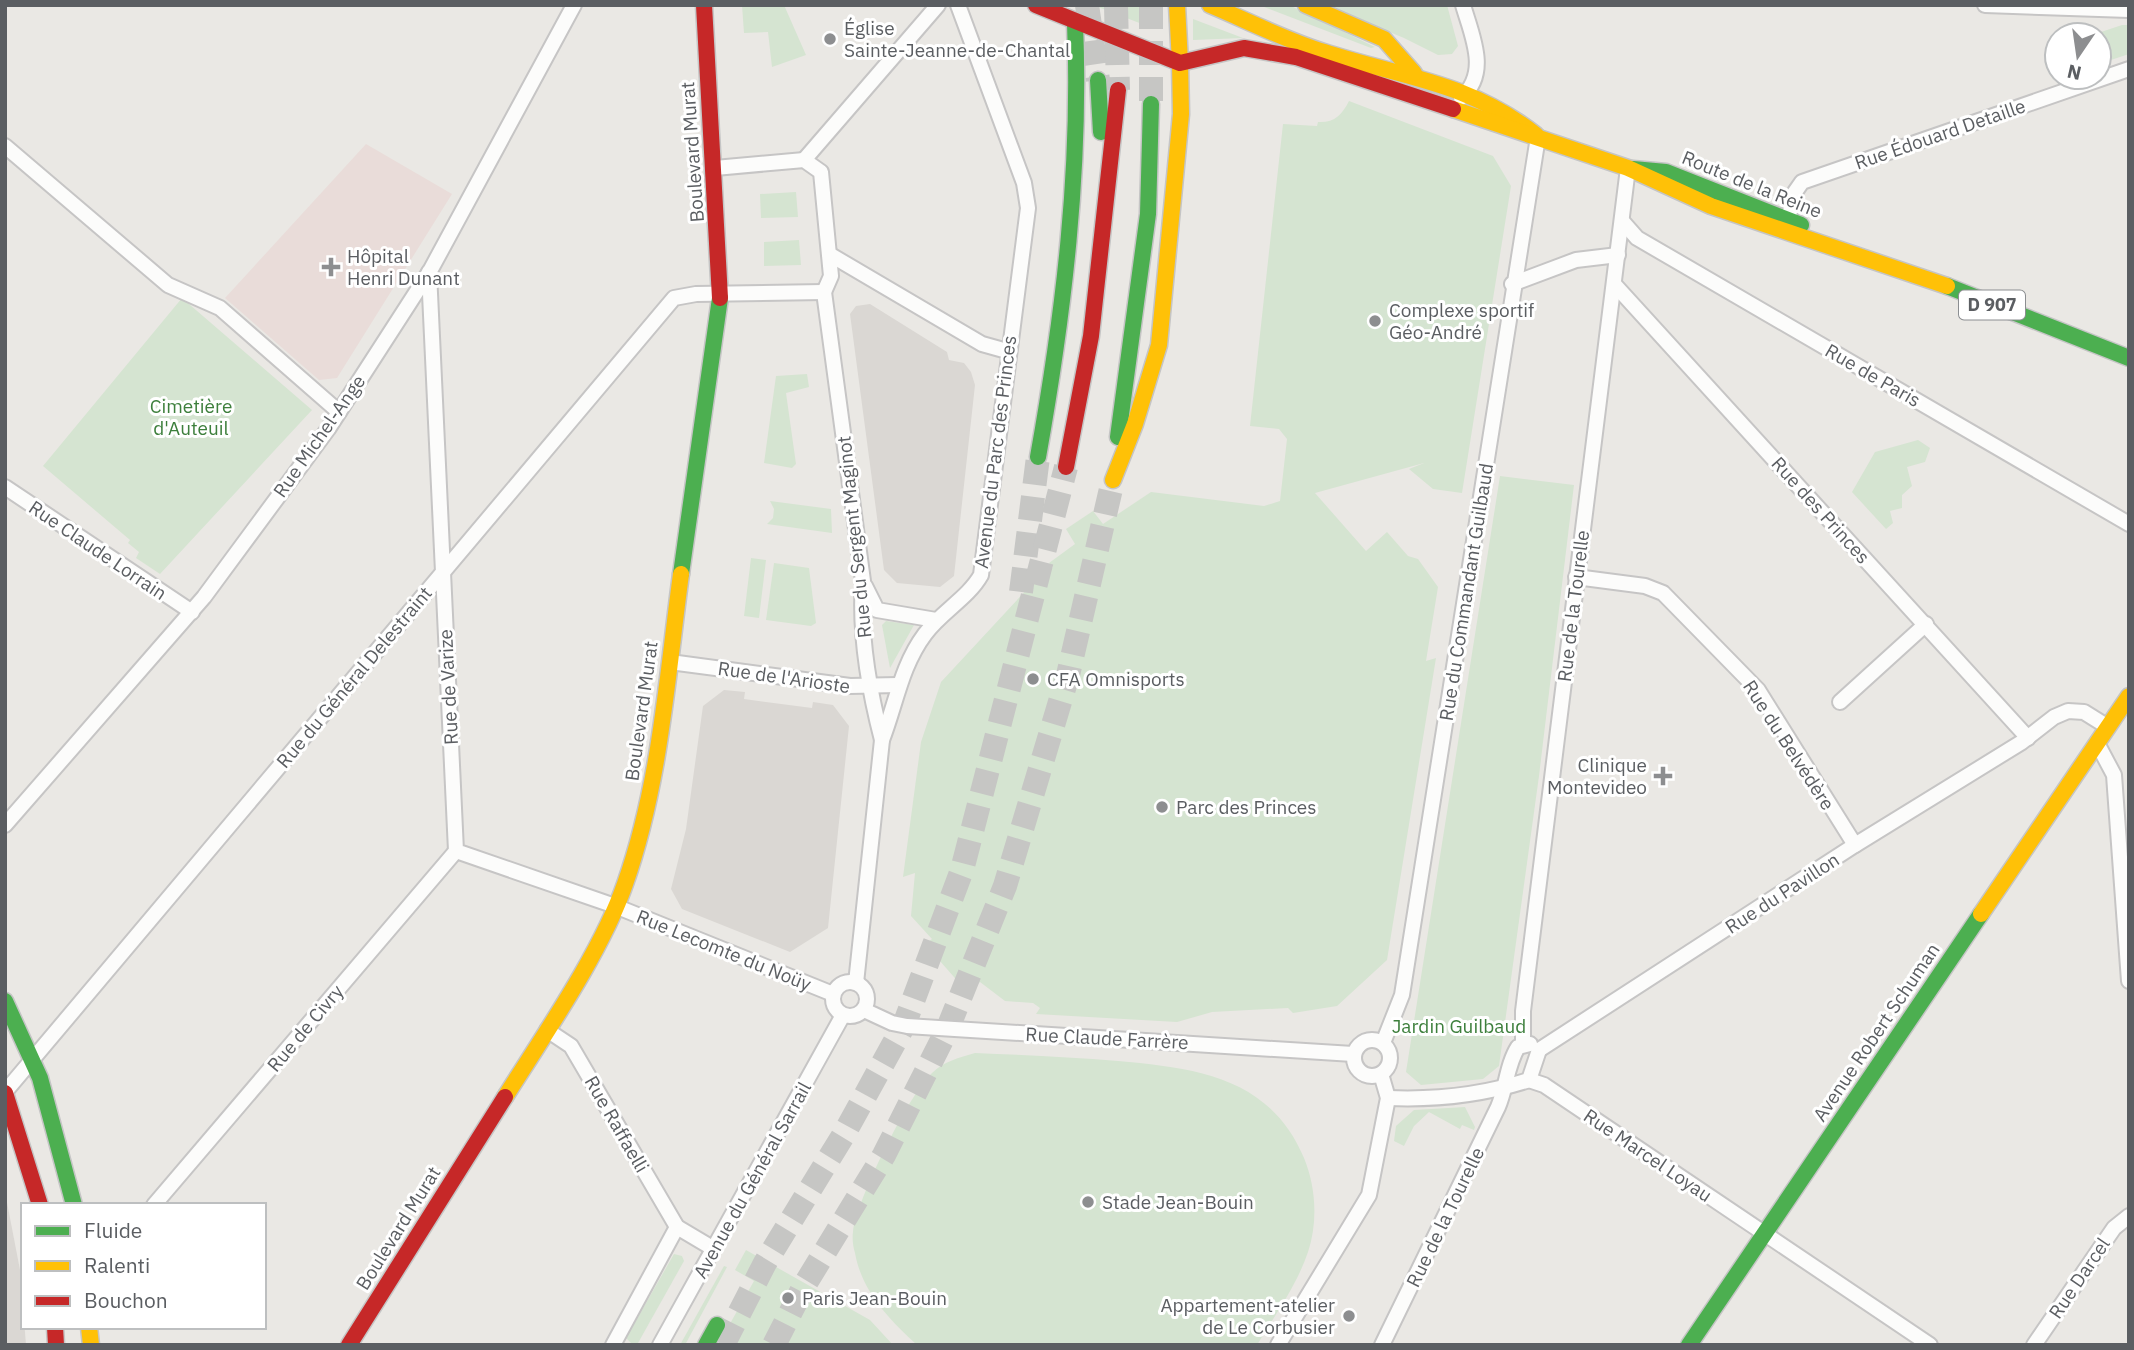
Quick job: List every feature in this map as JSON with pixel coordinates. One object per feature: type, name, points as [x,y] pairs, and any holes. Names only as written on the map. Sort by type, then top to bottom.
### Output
[{"type":"main road","name":"Boulevard Murat","points":[[349,1345],[547,1030],[615,906],[629,871],[651,792],[720,295],[704,5]]},
{"type":"main road","points":[[1036,5],[1075,23],[1180,63],[1244,48],[1296,57],[1505,130],[1538,137]]},
{"type":"main road","points":[[1038,457],[1061,333],[1076,206],[1080,118],[1075,23],[1071,5]]},
{"type":"main road","points":[[1151,104],[1148,214],[1113,480],[1135,424],[1159,345],[1181,114],[1177,5]]},
{"type":"main road","points":[[1210,5],[1338,57],[1414,73],[1468,93],[1500,107],[1538,137]]},
{"type":"main road","points":[[1306,5],[1384,39],[1414,73]]},
{"type":"main road","points":[[1098,80],[1105,211]]},
{"type":"main road","points":[[1066,467],[1091,336],[1118,90]]},
{"type":"main road","name":"Route de la Reine","points":[[1538,137],[1628,169],[1660,188],[1787,226],[2129,358]]},
{"type":"main road","name":"Avenue Robert Schuman","points":[[1689,1345],[2129,696]]},
{"type":"main road","points":[[5,1001],[33,1057],[73,1203]]},
{"type":"main road","points":[[5,1092],[39,1203]]},
{"type":"main road","points":[[706,1345],[717,1325]]},
{"type":"street","name":"Rue Michel-Ange","points":[[5,825],[192,612],[339,412],[429,271],[574,5]]},
{"type":"street","points":[[715,168],[804,160],[938,5]]},
{"type":"street","name":"Avenue du Parc des Princes","points":[[856,983],[882,740],[892,714],[898,685],[924,636],[936,620],[975,585],[981,575],[985,557],[1007,351],[1028,208],[1024,183],[958,5]]},
{"type":"street","points":[[1434,103],[1460,99],[1468,93],[1479,63],[1463,5]]},
{"type":"street","points":[[1985,5],[2129,10]]},
{"type":"street","name":"Rue Édouard Detaille","points":[[1787,226],[1796,192],[1802,182],[2129,69]]},
{"type":"street","name":"Rue du Commandant Guilbaud","points":[[1381,1074],[1390,1060],[1383,1043],[1402,995],[1512,284],[1538,137]]},
{"type":"street","points":[[5,146],[168,285],[220,308],[339,412]]},
{"type":"street","name":"Rue du Sergent Maginot","points":[[804,160],[821,172],[831,276],[824,292],[863,581],[861,606],[871,688],[882,740]]},
{"type":"street","name":"Rue de la Tourelle","points":[[1382,1345],[1506,1087],[1513,1054],[1523,1044],[1524,1011],[1576,577],[1628,169]]},
{"type":"street","name":"Rue de Paris","points":[[1622,221],[1637,238],[2129,524]]},
{"type":"street","points":[[829,254],[982,344],[1007,351]]},
{"type":"street","points":[[1512,284],[1576,260],[1618,255]]},
{"type":"street","name":"Rue de Varize","points":[[429,271],[456,851]]},
{"type":"street","name":"Rue des Princes","points":[[1614,284],[2028,738]]},
{"type":"street","name":"Rue du Général Delestraint","points":[[5,1092],[674,298],[696,294],[824,292]]},
{"type":"street","name":"Rue Claude Lorrain","points":[[5,487],[192,612]]},
{"type":"street","name":"Rue du Belvédère","points":[[1576,577],[1645,586],[1663,593],[1758,690],[1855,845]]},
{"type":"street","points":[[863,581],[877,610],[936,620]]},
{"type":"street","points":[[1840,702],[1926,624]]},
{"type":"street","name":"Rue de l'Arioste","points":[[670,662],[871,688],[898,685]]},
{"type":"street","name":"Rue du Pavillon","points":[[1539,1051],[1855,845],[2028,738],[2054,717],[2068,711],[2084,712],[2108,727]]},
{"type":"street","points":[[2097,743],[2114,775],[2127,916],[2129,981]]},
{"type":"street","points":[[456,851],[615,906]]},
{"type":"street","name":"Rue de Civry","points":[[156,1203],[456,851]]},
{"type":"street","name":"Rue Lecomte du Noüy","points":[[615,906],[833,994]]},
{"type":"street","points":[[845,983],[856,983],[867,994],[864,1010],[852,1017],[843,1015],[835,1009],[833,994],[845,983]]},
{"type":"street","name":"Rue Claude Farrère","points":[[864,1010],[907,1026],[1353,1054]]},
{"type":"street","name":"Avenue du Général Sarrail","points":[[660,1345],[843,1015]]},
{"type":"street","name":"Rue Raffaelli","points":[[547,1030],[571,1046],[677,1227]]},
{"type":"street","points":[[1278,1345],[1368,1195],[1388,1098],[1381,1074],[1363,1074],[1354,1066],[1353,1054],[1365,1040],[1383,1043]]},
{"type":"street","points":[[1388,1098],[1478,1094],[1529,1080],[1539,1051],[1528,1043],[1523,1044]]},
{"type":"street","name":"Rue Marcel Loyau","points":[[1529,1080],[1544,1085],[1930,1345]]},
{"type":"street","name":"Rue Darcel","points":[[2034,1345],[2114,1228],[2129,1216]]},
{"type":"street","points":[[613,1345],[677,1227],[714,1249]]},
{"type":"shaded area","name":"Hôpital Henri Dunant","points":[[366,144],[452,194],[337,378],[319,380],[225,298]]},
{"type":"shaded area","points":[[870,304],[947,352],[949,360],[964,363],[971,372],[975,385],[954,576],[940,587],[897,583],[884,570],[850,314],[856,306]]},
{"type":"shaded area","points":[[724,690],[745,692],[744,699],[812,708],[813,702],[833,705],[849,726],[828,928],[790,952],[682,909],[671,889],[686,829],[703,706]]},
{"type":"shaded area","points":[[5,1192],[20,1270],[21,1329],[25,1329],[26,1345],[5,1345]]},
{"type":"green space","points":[[742,5],[784,5],[806,55],[772,67],[768,32],[744,33]]},
{"type":"green space","points":[[1093,5],[1151,5],[1158,17],[1154,23],[1142,24]]},
{"type":"green space","points":[[1259,5],[1289,5],[1375,47],[1371,48]]},
{"type":"green space","points":[[1324,5],[1447,5],[1458,46],[1452,54],[1438,55]]},
{"type":"green space","points":[[1193,19],[1243,38],[1193,40]]},
{"type":"green space","points":[[2129,25],[2129,54],[2113,59],[2113,28]]},
{"type":"green space","name":"Parc des Princes","points":[[1349,101],[1493,156],[1511,186],[1462,493],[1433,489],[1409,469],[1424,463],[1315,493],[1366,551],[1387,532],[1408,556],[1418,559],[1438,587],[1426,661],[1436,658],[1387,960],[1337,1006],[1293,1013],[1288,1008],[1212,1012],[1177,1022],[1036,1014],[1040,1008],[1033,1003],[1005,1001],[980,982],[968,993],[925,944],[932,939],[911,916],[915,873],[903,877],[921,742],[941,682],[1029,587],[1053,567],[1049,563],[1075,544],[1066,529],[1093,511],[1103,524],[1151,492],[1264,506],[1280,501],[1287,439],[1279,429],[1250,426],[1283,124],[1317,126],[1318,122],[1337,117]]},
{"type":"green space","points":[[796,192],[798,217],[761,218],[760,194]]},
{"type":"green space","points":[[799,240],[801,265],[764,266],[764,242]]},
{"type":"green space","name":"Cimetière d'Auteuil","points":[[182,298],[312,410],[160,574],[136,558],[139,552],[128,543],[130,540],[43,466]]},
{"type":"green space","points":[[807,374],[809,387],[786,393],[796,464],[792,468],[764,463],[776,376]]},
{"type":"green space","points":[[1918,440],[1930,448],[1925,462],[1907,467],[1912,486],[1902,495],[1902,508],[1890,511],[1893,523],[1886,529],[1852,492],[1875,452]]},
{"type":"green space","name":"Jardin Guilbaud","points":[[1500,476],[1574,485],[1539,776],[1499,1066],[1483,1079],[1421,1085],[1406,1072]]},
{"type":"green space","points":[[770,501],[831,509],[832,533],[767,524],[773,518],[774,509]]},
{"type":"green space","points":[[751,558],[766,560],[759,618],[744,616]]},
{"type":"green space","points":[[774,563],[809,568],[816,623],[811,626],[766,620]]},
{"type":"green space","points":[[886,621],[914,625],[890,668],[882,625]]},
{"type":"green space","name":"Stade Jean-Bouin","points":[[975,1053],[1147,1064],[1202,1073],[1251,1094],[1272,1110],[1289,1131],[1304,1158],[1313,1193],[1314,1217],[1311,1241],[1298,1276],[1257,1345],[917,1345],[896,1325],[870,1292],[859,1267],[853,1240],[856,1217],[885,1149],[922,1085],[942,1066]]},
{"type":"green space","points":[[1465,1107],[1474,1130],[1462,1125],[1460,1129],[1429,1112],[1414,1126],[1404,1146],[1394,1141],[1396,1126],[1414,1110]]},
{"type":"green space","name":"Paris Jean-Bouin","points":[[746,1250],[870,1320],[893,1345],[718,1345],[754,1281],[735,1270]]},
{"type":"green space","points":[[674,1254],[682,1256],[684,1261],[638,1343],[633,1345],[626,1338]]},
{"type":"green space","points":[[724,1266],[727,1267],[685,1345],[680,1345]]},
{"type":"tunnel","points":[[1087,5],[1098,80]]},
{"type":"tunnel","points":[[1116,5],[1118,90]]},
{"type":"tunnel","points":[[1151,5],[1151,104]]},
{"type":"tunnel","points":[[1021,592],[1038,457]]},
{"type":"tunnel","points":[[723,1345],[765,1263],[844,1134],[904,1025],[962,870],[1066,467]]},
{"type":"tunnel","points":[[774,1345],[804,1286],[884,1155],[948,1028],[1005,886],[1068,675],[1113,480]]},
{"type":"traffic: fast","points":[[1038,457],[1056,349],[1073,187],[1075,23]]},
{"type":"traffic: fast","points":[[1098,80],[1101,132]]},
{"type":"traffic: fast","points":[[1118,437],[1148,214],[1151,104]]},
{"type":"traffic: fast","points":[[1633,169],[1666,172],[1801,225]]},
{"type":"traffic: fast","points":[[1947,286],[2129,358]]},
{"type":"traffic: fast","points":[[681,574],[720,298]]},
{"type":"traffic: fast","points":[[1689,1345],[1981,914]]},
{"type":"traffic: fast","points":[[5,1001],[40,1078],[73,1203]]},
{"type":"traffic: fast","points":[[706,1345],[717,1325]]},
{"type":"traffic: slow","points":[[1177,5],[1180,63]]},
{"type":"traffic: slow","points":[[1210,5],[1309,47],[1460,92],[1511,117],[1536,135]]},
{"type":"traffic: slow","points":[[1306,5],[1384,39],[1414,73]]},
{"type":"traffic: slow","points":[[1113,480],[1135,424],[1159,345],[1181,114],[1180,63]]},
{"type":"traffic: slow","points":[[1453,109],[1628,168],[1711,206],[1947,286]]},
{"type":"traffic: slow","points":[[505,1097],[587,965],[602,938],[625,884],[647,808],[654,770],[681,574]]},
{"type":"traffic: slow","points":[[1981,914],[2129,696]]},
{"type":"traffic: slow","points":[[89,1329],[91,1345]]},
{"type":"traffic: jam","points":[[704,5],[720,298]]},
{"type":"traffic: jam","points":[[1036,5],[1180,63],[1244,48],[1296,57],[1453,109]]},
{"type":"traffic: jam","points":[[1066,467],[1091,336],[1118,90]]},
{"type":"traffic: jam","points":[[5,1093],[39,1203]]},
{"type":"traffic: jam","points":[[349,1345],[505,1097]]},
{"type":"traffic: jam","points":[[55,1329],[56,1345]]},
{"type":"place","name":"Église Sainte-Jeanne-de-Chantal","points":[[830,39]]},
{"type":"place","name":"Hôpital Henri Dunant","points":[[331,267]]},
{"type":"place","name":"Complexe sportif Géo-André","points":[[1375,321]]},
{"type":"place","name":"CFA Omnisports","points":[[1033,679]]},
{"type":"place","name":"Clinique Montevideo","points":[[1663,776]]},
{"type":"place","name":"Parc des Princes","points":[[1162,807]]},
{"type":"place","name":"Stade Jean-Bouin","points":[[1088,1202]]},
{"type":"place","name":"Paris Jean-Bouin","points":[[788,1298]]},
{"type":"place","name":"Appartement-atelier de Le Corbusier","points":[[1349,1316]]}]
